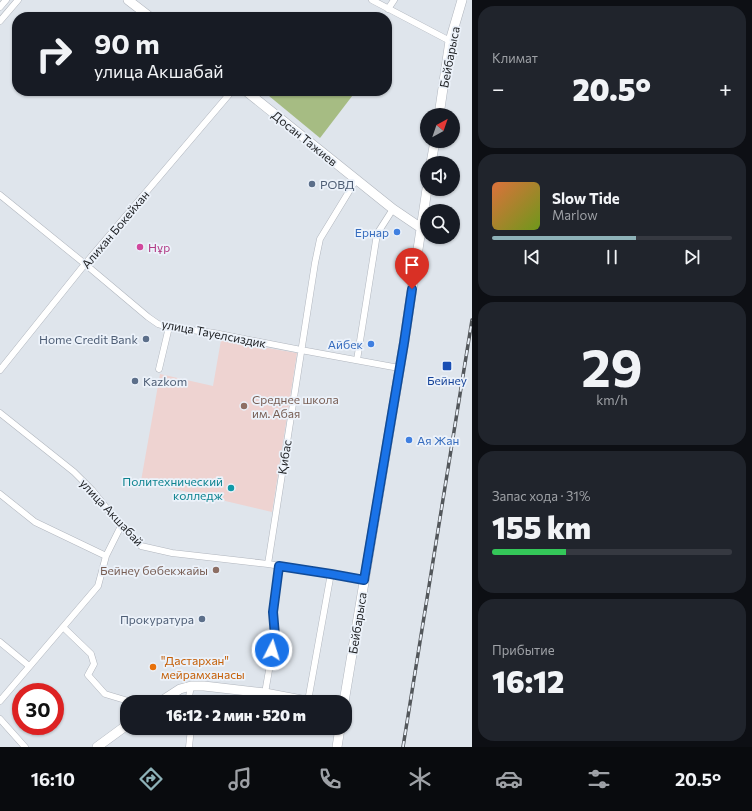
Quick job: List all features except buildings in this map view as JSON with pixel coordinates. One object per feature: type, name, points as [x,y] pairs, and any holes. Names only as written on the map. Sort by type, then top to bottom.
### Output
[{"type":"street","points":[[0,8],[6,0]]},
{"type":"street","points":[[0,21],[18,0]]},
{"type":"street","points":[[128,0],[144,12]]},
{"type":"street","points":[[372,0],[450,41]]},
{"type":"street","points":[[388,9],[394,0]]},
{"type":"street","name":"Бейбарыса","points":[[440,108],[450,41],[462,0]]},
{"type":"street","name":"Алихан Бокейхан","points":[[0,370],[85,264],[228,96]]},
{"type":"street","name":"Досан Тажиев","points":[[252,96],[393,209],[420,227]]},
{"type":"street","name":"Қибас","points":[[268,564],[301,350],[320,239],[356,180]]},
{"type":"street","name":"улица Тауелсиздик","points":[[0,195],[158,324],[169,327],[214,333],[399,368]]},
{"type":"street","points":[[356,360],[377,234],[393,209]]},
{"type":"street","name":"Бейбарыса","points":[[345,695],[404,343],[420,235]]},
{"type":"street","points":[[159,369],[169,327]]},
{"type":"street","name":"улица Акшабай","points":[[0,413],[74,472],[92,490],[122,526],[141,546],[145,548],[172,553],[268,564],[364,580]]},
{"type":"street","points":[[0,494],[35,522],[106,556]]},
{"type":"street","points":[[0,701],[98,586],[106,556],[122,526]]},
{"type":"street","points":[[265,693],[275,636],[273,612],[279,566]]},
{"type":"street","points":[[311,695],[331,574]]},
{"type":"street","points":[[63,627],[91,654],[94,664],[88,675],[106,694],[120,698]]},
{"type":"street","points":[[0,642],[29,666]]},
{"type":"street","points":[[189,695],[191,686]]},
{"type":"street","points":[[171,695],[180,689],[191,686],[204,686],[275,695]]},
{"type":"street","points":[[0,719],[25,747]]},
{"type":"street","points":[[97,747],[120,730]]},
{"type":"street","points":[[189,747],[190,735]]},
{"type":"street","points":[[337,747],[339,735]]},
{"type":"shaded area","points":[[221,340],[297,353],[272,512],[141,481],[160,374],[213,386]]},
{"type":"green space","points":[[269,96],[352,96],[320,138]]},
{"type":"railway","points":[[403,747],[472,320]]},
{"type":"place","name":"РОВД","points":[[312,184]]},
{"type":"place","name":"Ернар","points":[[397,232]]},
{"type":"place","name":"Нұр","points":[[140,247]]},
{"type":"place","name":"Home Credit Bank","points":[[146,339]]},
{"type":"place","name":"Айбек","points":[[371,344]]},
{"type":"place","name":"Бейнеу","points":[[447,366]]},
{"type":"place","name":"Kazkom","points":[[135,381]]},
{"type":"place","name":"Среднее школа им. Абая","points":[[244,406]]},
{"type":"place","name":"Ая Жан","points":[[409,440]]},
{"type":"place","name":"Политехнический колледж","points":[[231,488]]},
{"type":"place","name":"Бейнеу бөбекжайы","points":[[216,570]]},
{"type":"place","name":"Прокуратура","points":[[202,619]]},
{"type":"place","name":"\"Дастархан\" мейрамханасы","points":[[153,667]]},
{"type":"route","points":[[272,650],[275,636],[273,612],[279,566],[364,580],[412,289]]}]
